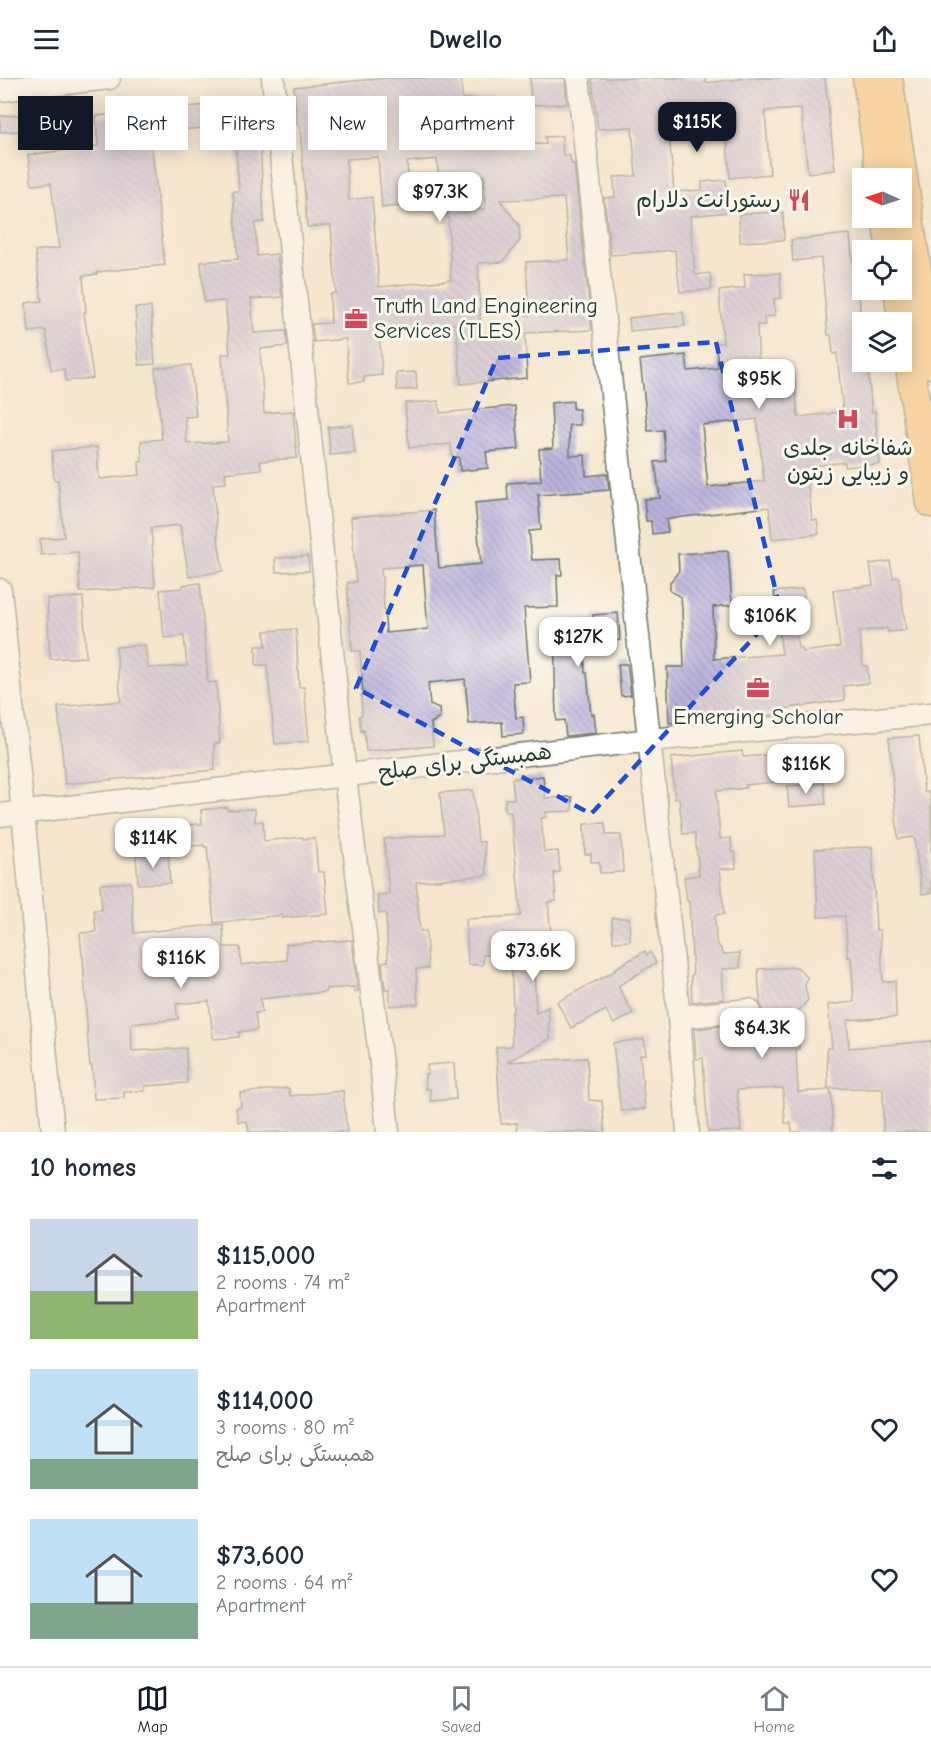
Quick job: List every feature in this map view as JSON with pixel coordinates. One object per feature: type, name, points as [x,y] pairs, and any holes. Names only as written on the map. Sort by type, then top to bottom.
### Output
[{"type":"main road","points":[[867,78],[880,168]]},
{"type":"main road","points":[[888,78],[931,364]]},
{"type":"main road","points":[[900,300],[931,503]]},
{"type":"street","points":[[0,90],[109,78]]},
{"type":"street","points":[[273,78],[345,776],[380,1049],[388,1132]]},
{"type":"street","points":[[578,78],[679,1017],[688,1132]]},
{"type":"street","points":[[0,590],[53,1132]]},
{"type":"street","name":"همبستگی برای صلح","points":[[0,815],[650,740],[931,714]]},
{"type":"street","points":[[679,1017],[749,1010]]},
{"type":"highlighted area","points":[[716,342],[780,609],[591,814],[356,688],[497,358]]},
{"type":"building","points":[[385,78],[461,78],[462,96],[399,96],[399,150],[535,150],[535,144],[546,144],[545,137],[562,136],[563,156],[570,156],[571,164],[574,164],[592,330],[525,333],[527,378],[461,384],[456,324],[379,332],[382,375],[364,377],[364,382],[349,383],[346,339],[314,342],[312,324],[331,323],[330,294],[336,293],[331,225],[307,227],[300,124],[297,124],[294,87]],"holes":[[[378,157],[382,208],[410,205],[407,162],[437,159],[439,180],[484,176],[485,209],[448,210],[451,280],[379,287],[372,197],[349,200],[346,159]],[[564,198],[569,260],[526,262],[529,315],[522,315],[523,332],[481,333],[478,263],[503,262],[520,240],[519,225],[500,200]]]},
{"type":"building","points":[[530,78],[565,78],[567,104],[535,105],[535,96],[531,96]]},
{"type":"building","points":[[592,78],[705,78],[706,83],[748,78],[825,78],[835,170],[808,173],[801,109],[765,111],[770,174],[730,178],[725,116],[668,121],[674,192],[702,190],[702,182],[726,180],[729,212],[690,216],[695,275],[710,273],[712,289],[680,292],[675,250],[611,255],[604,198],[615,197],[614,177],[636,176],[632,127],[598,129]]},
{"type":"building","points":[[200,106],[200,128],[188,129],[188,107]]},
{"type":"building","points":[[18,115],[18,131],[0,132],[0,116]]},
{"type":"building","points":[[105,115],[105,150],[152,150],[165,265],[97,272],[97,274],[83,276],[86,312],[84,312],[93,378],[66,381],[64,369],[51,370],[46,330],[29,332],[26,303],[42,301],[35,251],[59,248],[51,183],[32,185],[28,155],[67,150],[93,150],[93,147],[98,146],[96,116]]},
{"type":"building","points":[[236,150],[261,150],[264,222],[255,223],[257,256],[277,254],[282,297],[251,299],[254,333],[286,331],[287,346],[260,349],[264,413],[293,411],[297,458],[260,461],[261,469],[225,473],[226,483],[213,484],[223,571],[189,577],[180,525],[151,528],[155,587],[80,592],[78,552],[41,555],[40,539],[64,537],[58,480],[54,480],[52,451],[97,447],[99,479],[140,475],[141,441],[162,439],[155,368],[191,365],[196,416],[185,417],[187,444],[228,442],[222,354],[230,354],[225,301],[204,302],[201,262],[238,259],[233,191],[239,191]]},
{"type":"building","points":[[783,212],[784,240],[740,242],[739,214]]},
{"type":"building","points":[[850,234],[852,300],[859,300],[860,312],[852,312],[852,372],[868,372],[872,412],[875,411],[880,464],[845,467],[845,462],[812,466],[812,471],[807,472],[812,520],[817,520],[819,534],[772,539],[769,507],[674,518],[666,520],[668,532],[652,534],[651,521],[646,521],[644,499],[660,498],[655,462],[666,461],[663,430],[648,431],[640,360],[686,355],[688,371],[718,368],[716,343],[723,343],[719,291],[745,288],[744,274],[780,273],[781,298],[774,299],[775,316],[764,317],[765,325],[757,325],[759,375],[794,372],[798,417],[843,412],[837,353],[833,354],[831,335],[828,335],[821,258],[793,261],[791,240]],"holes":[[[757,419],[764,481],[708,487],[702,425]]]},
{"type":"building","points":[[151,307],[155,364],[139,365],[135,308]]},
{"type":"building","points":[[683,312],[685,326],[630,331],[629,318]]},
{"type":"building","points":[[416,372],[417,389],[397,390],[396,373]]},
{"type":"building","points":[[439,401],[440,413],[515,406],[519,449],[486,452],[488,468],[460,471],[459,457],[452,457],[451,444],[409,448],[405,403]]},
{"type":"building","points":[[573,401],[573,409],[579,409],[580,425],[569,425],[570,456],[585,455],[586,476],[607,474],[609,490],[538,495],[541,530],[529,531],[532,560],[561,559],[562,575],[557,575],[558,607],[524,608],[530,682],[513,683],[516,718],[523,717],[524,734],[503,736],[502,722],[469,724],[465,679],[428,683],[430,705],[439,709],[440,718],[431,723],[433,746],[366,751],[364,730],[361,731],[359,716],[362,715],[361,695],[363,695],[360,651],[352,651],[347,583],[356,582],[351,517],[434,510],[439,568],[481,564],[475,503],[508,500],[507,483],[541,481],[539,449],[553,448],[551,403]],"holes":[[[423,565],[428,629],[386,633],[381,568]]]},
{"type":"building","points":[[352,425],[355,453],[330,455],[328,427]]},
{"type":"building","points":[[728,551],[732,605],[713,607],[714,659],[782,654],[774,592],[803,589],[805,605],[793,607],[798,648],[802,648],[803,652],[840,647],[833,590],[873,585],[870,564],[890,561],[893,578],[899,577],[906,630],[888,632],[887,628],[859,632],[863,666],[867,666],[869,683],[843,686],[845,700],[782,709],[783,714],[669,723],[667,667],[684,667],[681,597],[670,591],[670,582],[679,571],[678,554]]},
{"type":"building","points":[[308,556],[309,571],[276,572],[275,558]]},
{"type":"building","points":[[200,583],[208,683],[216,682],[220,743],[214,744],[215,770],[65,784],[58,707],[121,701],[116,647],[145,645],[148,668],[187,666],[184,636],[164,638],[160,590],[183,588],[183,585]]},
{"type":"building","points":[[83,597],[86,657],[50,659],[47,599]]},
{"type":"building","points":[[618,613],[620,640],[584,644],[585,673],[587,673],[591,714],[594,714],[596,733],[566,736],[564,720],[556,721],[554,620],[593,619],[593,615]]},
{"type":"building","points":[[296,629],[299,687],[304,687],[309,741],[275,744],[267,665],[256,665],[256,646],[266,646],[265,631]]},
{"type":"building","points":[[618,664],[627,664],[631,695],[621,696]]},
{"type":"building","points":[[919,736],[924,792],[929,792],[931,806],[931,893],[922,894],[914,837],[898,839],[889,738]]},
{"type":"building","points":[[742,751],[743,757],[794,753],[796,780],[745,785],[746,788],[716,791],[720,839],[731,838],[736,868],[720,869],[724,914],[715,915],[716,942],[724,954],[740,953],[740,968],[722,969],[724,999],[692,1002],[691,975],[693,975],[689,901],[687,901],[684,877],[699,875],[695,833],[683,834],[679,798],[675,799],[671,758]]},
{"type":"building","points":[[543,776],[545,798],[572,797],[572,811],[546,812],[546,817],[541,818],[544,852],[558,851],[560,872],[554,873],[556,901],[548,902],[554,966],[534,969],[536,1013],[548,1007],[550,1039],[507,1062],[587,1058],[589,1100],[602,1101],[605,1132],[517,1132],[517,1123],[501,1124],[496,1047],[512,1046],[511,953],[483,955],[483,965],[468,965],[466,919],[521,916],[511,812],[505,812],[505,799],[514,799],[512,779]]},
{"type":"building","points":[[824,783],[826,804],[789,807],[787,786]]},
{"type":"building","points":[[473,790],[478,842],[484,842],[487,875],[416,882],[420,931],[426,931],[428,968],[416,969],[418,1004],[390,1006],[390,989],[385,989],[382,962],[388,961],[386,913],[379,914],[378,895],[389,894],[384,839],[444,834],[440,793]]},
{"type":"building","points":[[227,807],[227,810],[255,809],[255,822],[263,821],[264,841],[315,838],[318,872],[324,872],[328,914],[282,918],[282,915],[214,923],[207,847],[204,845],[165,848],[163,826],[202,824],[201,810]]},
{"type":"building","points":[[605,823],[606,835],[621,835],[623,872],[600,873],[599,862],[591,862],[591,854],[585,854],[584,824]]},
{"type":"building","points":[[872,847],[876,930],[880,930],[883,982],[895,981],[896,1017],[847,1020],[849,1048],[931,1041],[931,1132],[883,1132],[883,1089],[828,1088],[827,1048],[832,1048],[828,1005],[854,1002],[845,916],[818,917],[815,849]]},
{"type":"building","points":[[168,853],[170,883],[138,884],[136,855]]},
{"type":"building","points":[[131,882],[134,933],[223,924],[224,947],[240,947],[241,965],[287,960],[286,944],[352,940],[358,991],[354,992],[354,987],[326,989],[326,992],[260,999],[262,1012],[255,1013],[257,1030],[239,1032],[239,1037],[213,1039],[209,1001],[176,1004],[178,1019],[131,1024],[132,1051],[186,1048],[187,1083],[145,1086],[145,1091],[124,1092],[124,1098],[94,1099],[80,933],[96,932],[94,910],[102,910],[100,884]]},
{"type":"building","points":[[612,918],[629,918],[630,941],[613,942]]},
{"type":"building","points":[[645,951],[647,955],[650,952],[656,963],[618,986],[633,1014],[614,1024],[606,1010],[571,1028],[557,1002],[615,971],[614,969]]},
{"type":"building","points":[[797,967],[807,977],[805,986],[808,1000],[797,1013],[798,1092],[831,1090],[833,1132],[792,1132],[791,1123],[785,1123],[783,1088],[737,1090],[741,1131],[708,1132],[703,1058],[696,1059],[694,1029],[761,1020],[758,969]]},
{"type":"building","points":[[644,1039],[646,1054],[640,1055],[645,1109],[621,1111],[613,1043]]},
{"type":"building","points":[[454,1063],[456,1099],[431,1101],[430,1089],[426,1089],[427,1065]]},
{"type":"building","points":[[289,1088],[290,1096],[343,1091],[347,1132],[249,1132],[247,1121],[238,1122],[236,1108],[241,1107],[240,1093]]},
{"type":"place","name":"رستورانت دلارام","points":[[799,200]]},
{"type":"place","name":"Truth Land Engineering Services (TLES)","points":[[356,319]]},
{"type":"place","name":"شفاخانه جلدی و زیبایی زیتون","points":[[848,419]]},
{"type":"place","name":"Emerging Scholar","points":[[758,688]]}]
